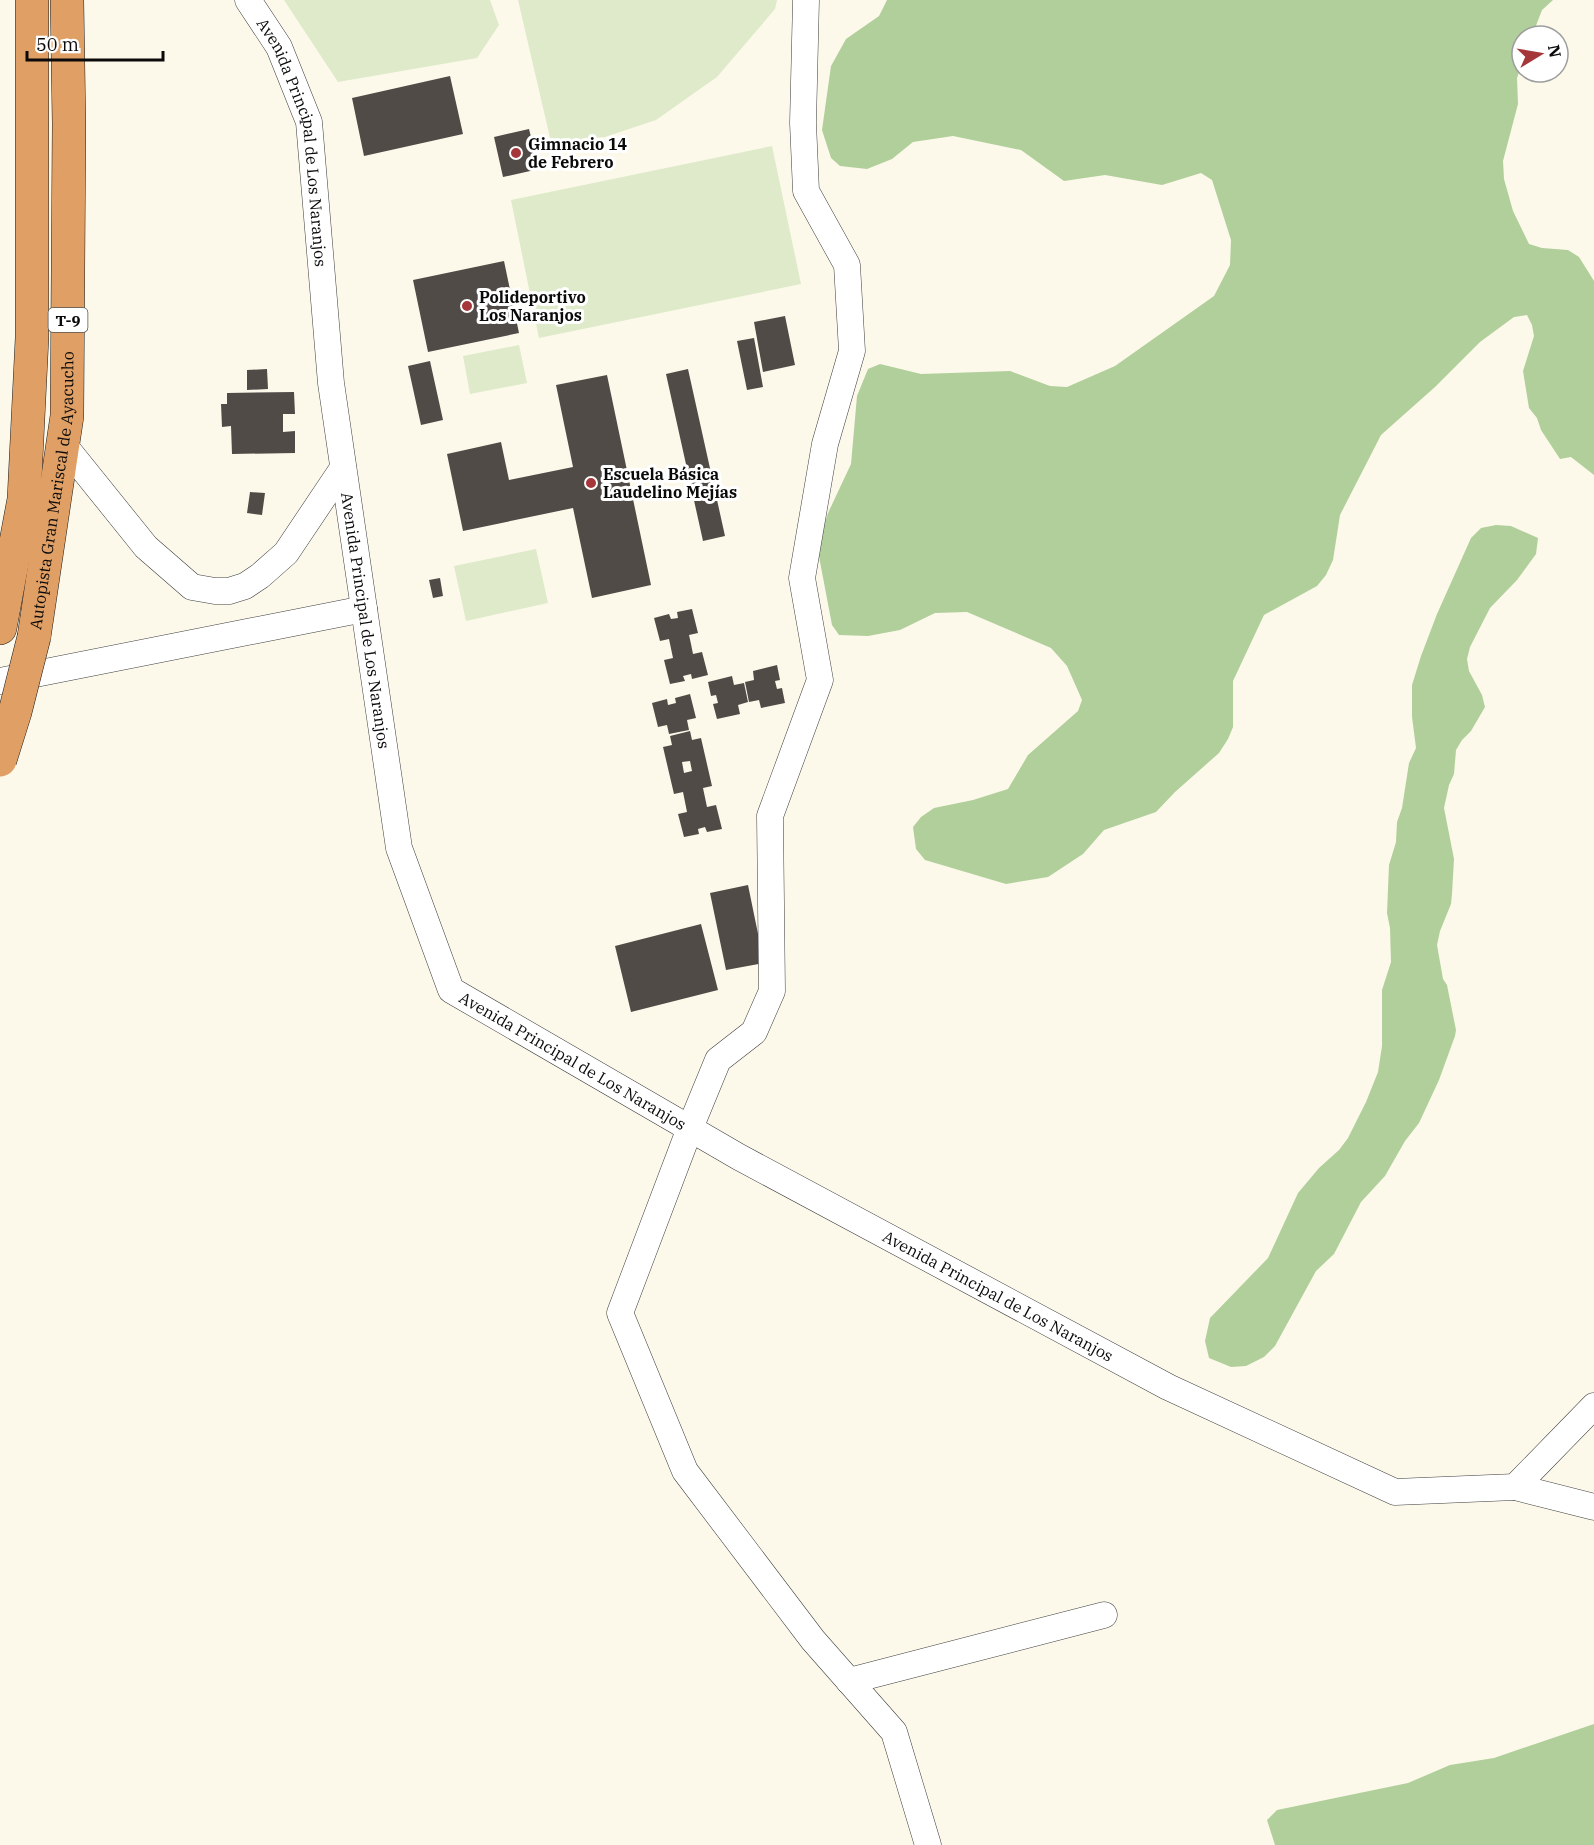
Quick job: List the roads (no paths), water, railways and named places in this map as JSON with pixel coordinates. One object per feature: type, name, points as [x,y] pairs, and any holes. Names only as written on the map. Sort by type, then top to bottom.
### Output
[{"type":"highway","name":"Autopista Gran Mariscal de Ayacucho","points":[[0,628],[24,499],[32,338],[32,0]]},
{"type":"highway","name":"Autopista Gran Mariscal de Ayacucho","points":[[0,760],[34,637],[68,404],[67,0]]},
{"type":"street","name":"Avenida Principal de Los Naranjos","points":[[248,0],[279,47],[309,122],[331,383],[399,848],[450,990],[750,1162],[1168,1387],[1395,1492],[1515,1487],[1594,1507]]},
{"type":"street","points":[[806,0],[803,123],[806,191],[847,265],[852,351],[825,444],[802,578],[820,680],[770,816],[772,991],[754,1032],[718,1060],[620,1313],[685,1472],[813,1640],[894,1732],[928,1845]]},
{"type":"street","points":[[63,444],[146,547],[192,587],[215,591],[229,591],[246,586],[261,576],[286,553],[343,468]]},
{"type":"street","points":[[0,681],[364,609]]},
{"type":"street","points":[[1515,1487],[1594,1406]]},
{"type":"street","points":[[849,1681],[1104,1615]]},
{"type":"place","name":"Gimnacio 14 de Febrero","points":[[516,153]]},
{"type":"place","name":"Polideportivo Los Naranjos","points":[[467,306]]},
{"type":"place","name":"Escuela Básica Laudelino Mejías","points":[[591,483]]}]
